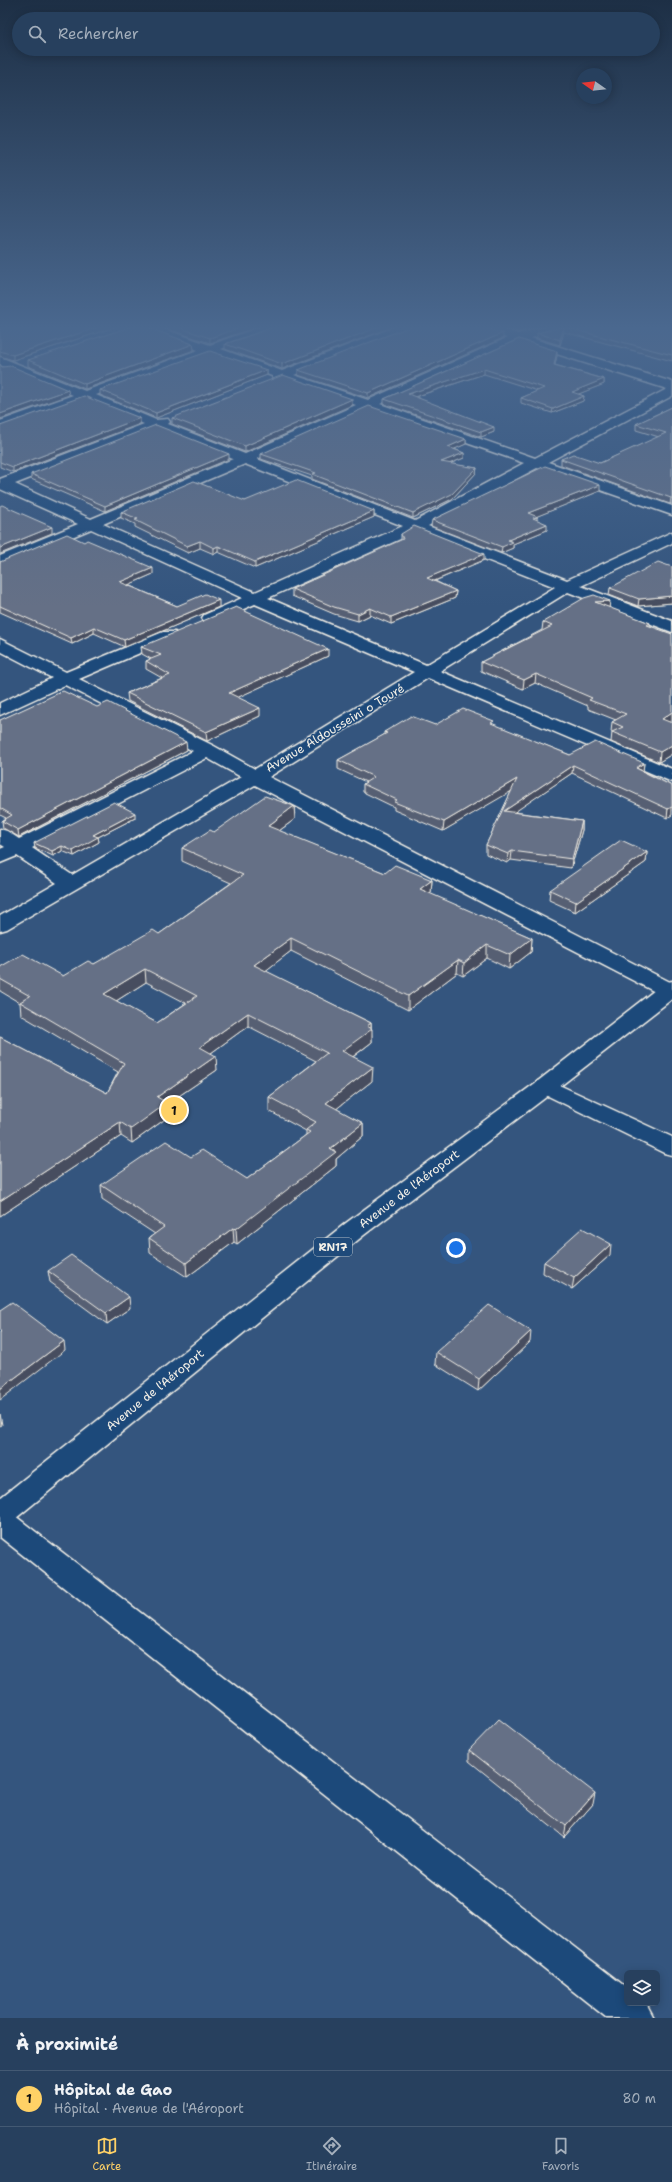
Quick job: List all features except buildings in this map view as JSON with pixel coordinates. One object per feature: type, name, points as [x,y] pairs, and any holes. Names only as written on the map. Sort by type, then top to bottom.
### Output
[{"type":"street","points":[[0,426],[18,419]]},
{"type":"street","points":[[143,419],[672,627]]},
{"type":"street","points":[[1,484],[169,419]]},
{"type":"street","points":[[0,562],[246,459],[336,419]]},
{"type":"street","points":[[413,419],[672,511]]},
{"type":"street","points":[[0,710],[64,679],[257,598],[416,526],[620,419]]},
{"type":"street","points":[[1,484],[257,598],[672,776]]},
{"type":"street","name":"Avenue Aldousseini o Touré","points":[[0,925],[255,776],[567,586],[672,537]]},
{"type":"street","points":[[0,644],[64,679],[208,750],[255,776],[671,989]]},
{"type":"street","points":[[0,857],[208,750]]},
{"type":"street","points":[[0,835],[20,847],[72,884]]},
{"type":"street","name":"Avenue de l'Aéroport","points":[[0,1515],[355,1229],[546,1086],[671,989]]},
{"type":"street","points":[[546,1086],[672,1147]]},
{"type":"street","points":[[0,1520],[636,2018]]},
{"type":"place","name":"Hôpital de Gao","points":[[174,1110]]}]
